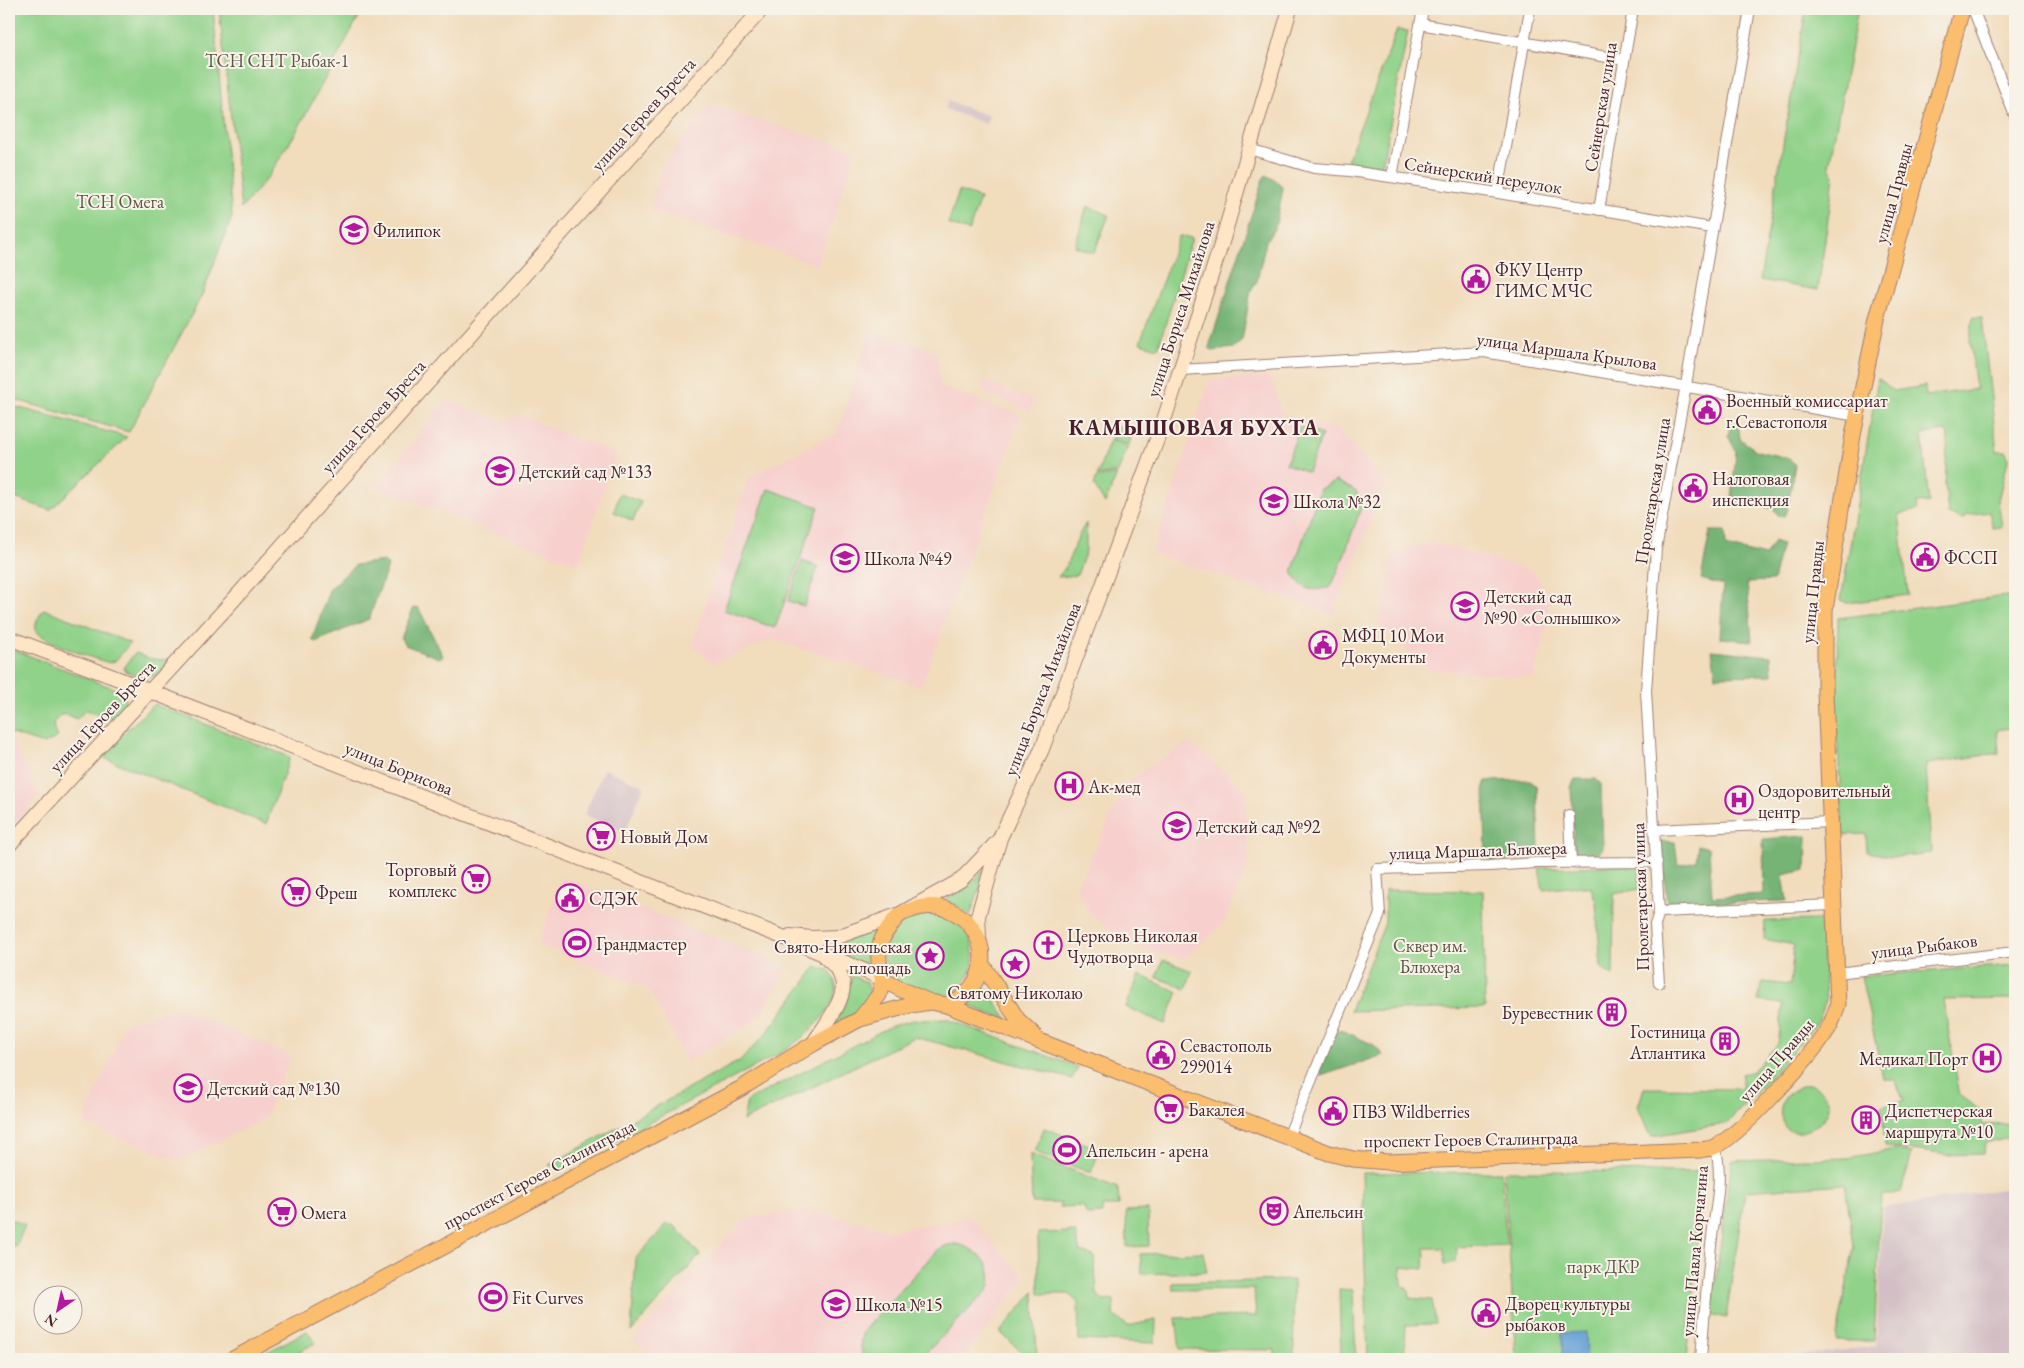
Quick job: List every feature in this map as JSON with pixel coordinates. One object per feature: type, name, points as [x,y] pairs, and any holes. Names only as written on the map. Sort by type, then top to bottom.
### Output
[{"type":"main road","name":"улица Правды","points":[[1715,1147],[1743,1125],[1815,1047],[1827,1031],[1838,1004],[1824,654],[1825,610],[1857,416],[1877,319],[1962,9]]},
{"type":"main road","points":[[930,1002],[883,980],[878,964],[879,946],[886,930],[900,914],[929,906],[940,906],[956,913],[969,924],[979,939],[982,964],[976,981],[963,997],[946,1005]]},
{"type":"main road","name":"проспект Героев Сталинграда","points":[[982,964],[1018,1020],[1038,1040]]},
{"type":"main road","name":"проспект Героев Сталинграда","points":[[860,1019],[880,995],[883,980]]},
{"type":"main road","name":"проспект Героев Сталинграда","points":[[233,1359],[740,1089],[812,1044],[860,1019],[910,1005],[930,1002],[946,1005],[1329,1153],[1353,1159],[1387,1162],[1642,1153],[1700,1150],[1715,1147]]},
{"type":"street","name":"улица Героев Бреста","points":[[9,846],[151,691],[762,9]]},
{"type":"street","name":"улица Бориса Михайлова","points":[[979,939],[978,916],[1000,838],[1042,749],[1162,426],[1249,149],[1290,9]]},
{"type":"street","points":[[1392,177],[1423,9]]},
{"type":"street","points":[[1498,193],[1530,9]]},
{"type":"street","name":"Сейнерская улица","points":[[1599,210],[1634,9]]},
{"type":"street","name":"Пролетарская улица","points":[[1659,983],[1654,925],[1659,912],[1646,691],[1656,549],[1750,9]]},
{"type":"street","points":[[1973,9],[2015,116]]},
{"type":"street","points":[[1420,24],[1624,60]]},
{"type":"street","name":"Сейнерский переулок","points":[[1249,149],[1314,168],[1392,177],[1712,228]]},
{"type":"street","name":"улица Маршала Крылова","points":[[1180,370],[1484,352],[1686,385],[1857,416]]},
{"type":"street","name":"улица Борисова","points":[[9,638],[151,691],[775,934],[883,980]]},
{"type":"street","points":[[1569,815],[1571,863]]},
{"type":"street","points":[[1655,830],[1830,822]]},
{"type":"street","name":"улица Бориса Михайлова","points":[[900,914],[961,880],[1000,838]]},
{"type":"street","name":"улица Маршала Блюхера","points":[[1288,1137],[1380,914],[1376,869],[1656,862]]},
{"type":"street","points":[[1659,912],[1833,905]]},
{"type":"street","name":"улица Борисова","points":[[775,934],[812,938],[837,937],[900,914]]},
{"type":"street","name":"улица Рыбаков","points":[[1837,973],[2015,952]]},
{"type":"street","points":[[812,1044],[839,1002],[843,981],[835,966],[819,953]]},
{"type":"street","name":"улица Павла Корчагина","points":[[1701,1359],[1718,1184],[1718,1161],[1715,1147]]},
{"type":"shaded area","points":[[948,101],[989,116],[986,124],[945,109]]},
{"type":"shaded area","points":[[710,105],[856,150],[818,265],[650,210],[664,162]]},
{"type":"shaded area","name":"Школа №49","points":[[870,330],[936,351],[940,387],[1021,415],[921,686],[773,639],[713,663],[692,645],[749,477],[837,433]]},
{"type":"shaded area","name":"Школа №32","points":[[1270,377],[1282,413],[1339,430],[1386,483],[1333,614],[1152,553],[1210,380]]},
{"type":"shaded area","points":[[985,380],[1034,401],[1030,412],[981,391]]},
{"type":"shaded area","name":"Детский сад №133","points":[[446,400],[505,422],[517,414],[616,454],[578,564],[376,487]]},
{"type":"shaded area","name":"Детский сад №90 «Солнышко»","points":[[1434,542],[1532,571],[1548,592],[1548,620],[1534,678],[1428,669],[1380,627],[1391,554]]},
{"type":"shaded area","points":[[9,738],[40,794],[9,830]]},
{"type":"shaded area","name":"Детский сад №92","points":[[1189,742],[1245,789],[1249,862],[1223,924],[1184,959],[1129,946],[1089,912],[1076,887],[1129,780]]},
{"type":"shaded area","points":[[604,769],[644,786],[625,832],[584,815]]},
{"type":"shaded area","points":[[562,877],[787,966],[761,1016],[687,1062],[648,988],[538,944]]},
{"type":"shaded area","name":"Детский сад №130","points":[[177,1008],[291,1056],[264,1119],[180,1161],[83,1123],[125,1024]]},
{"type":"shaded area","points":[[2015,1187],[2015,1359],[1771,1359],[1876,1346],[1883,1208]]},
{"type":"shaded area","name":"Школа №15","points":[[807,1210],[892,1230],[953,1221],[969,1216],[1025,1278],[963,1359],[655,1359],[634,1340],[745,1218]]},
{"type":"green space","name":"ТСН Омега","points":[[9,9],[213,9],[232,217],[202,295],[129,432],[9,398]]},
{"type":"green space","name":"ТСН СНТ Рыбак-1","points":[[219,9],[363,9],[295,134],[268,177],[241,209]]},
{"type":"green space","points":[[1806,9],[1858,9],[1829,166],[1834,176],[1818,290],[1760,280]]},
{"type":"green space","points":[[1397,30],[1408,31],[1382,166],[1347,161]]},
{"type":"green space","points":[[1266,175],[1279,183],[1283,189],[1275,228],[1266,241],[1257,281],[1251,290],[1242,340],[1233,348],[1212,351],[1209,347],[1263,179]]},
{"type":"green space","points":[[959,191],[980,198],[969,231],[948,224]]},
{"type":"green space","points":[[1087,206],[1109,215],[1094,253],[1075,246]]},
{"type":"green space","points":[[1179,236],[1192,238],[1158,348],[1140,343]]},
{"type":"green space","points":[[1973,317],[1982,318],[1997,451],[2006,451],[2008,460],[1998,500],[2002,527],[1993,528],[1989,512],[1966,515],[1963,519],[1948,514],[1945,484],[1948,434],[1944,431],[1922,434],[1929,502],[1917,503],[1918,510],[1899,514],[1908,595],[1847,603],[1841,600],[1878,378],[1894,391],[1925,386],[1926,396],[1976,389],[1970,341]]},
{"type":"green space","points":[[9,405],[127,437],[50,510],[9,496]]},
{"type":"green space","points":[[1732,417],[1738,420],[1740,439],[1757,451],[1789,458],[1795,465],[1787,510],[1784,516],[1778,515],[1774,509],[1732,500],[1736,451],[1728,436]]},
{"type":"green space","points":[[1300,427],[1322,435],[1308,472],[1286,464]]},
{"type":"green space","points":[[1117,428],[1128,429],[1131,437],[1129,445],[1111,438]]},
{"type":"green space","points":[[1110,440],[1128,446],[1118,472],[1097,476]]},
{"type":"green space","points":[[1117,474],[1105,504],[1094,485],[1096,478]]},
{"type":"green space","points":[[1336,481],[1356,491],[1362,505],[1331,587],[1312,589],[1300,583],[1292,572],[1320,489]]},
{"type":"green space","points":[[768,489],[819,507],[775,628],[724,610]]},
{"type":"green space","points":[[619,494],[641,502],[633,521],[614,512]]},
{"type":"green space","points":[[1086,523],[1086,551],[1077,575],[1058,577],[1066,565]]},
{"type":"green space","points":[[1710,531],[1725,531],[1726,546],[1765,556],[1774,541],[1782,544],[1773,581],[1747,582],[1752,641],[1720,638],[1723,585],[1701,579]]},
{"type":"green space","points":[[384,561],[388,566],[369,619],[315,642],[312,640],[329,590],[355,565]]},
{"type":"green space","points":[[802,561],[818,567],[804,606],[788,601]]},
{"type":"green space","points":[[2007,596],[2015,641],[2015,727],[1997,730],[1999,753],[1926,764],[1931,853],[1896,857],[1867,852],[1866,834],[1843,835],[1836,717],[1838,618]]},
{"type":"green space","points":[[418,607],[443,656],[439,658],[405,645],[401,638],[413,609]]},
{"type":"green space","points":[[44,609],[130,643],[116,660],[111,663],[70,650],[48,640],[36,630],[39,616]]},
{"type":"green space","points":[[9,648],[118,690],[125,696],[126,707],[113,721],[86,710],[77,719],[66,714],[61,715],[53,723],[58,737],[44,744],[9,733]]},
{"type":"green space","points":[[1712,650],[1771,656],[1772,675],[1716,676]]},
{"type":"green space","points":[[137,653],[155,659],[175,658],[164,670],[147,677],[125,671],[124,668],[133,655]]},
{"type":"green space","points":[[154,704],[290,757],[266,824],[100,756]]},
{"type":"green space","points":[[1575,779],[1596,779],[1601,784],[1603,849],[1594,858],[1579,858],[1574,851],[1571,787]]},
{"type":"green space","points":[[1530,780],[1537,788],[1539,851],[1532,858],[1491,861],[1486,854],[1484,786],[1486,781]]},
{"type":"green space","points":[[1807,836],[1806,870],[1783,875],[1787,901],[1667,904],[1661,841],[1675,842],[1678,865],[1696,861],[1698,845],[1709,848],[1712,897],[1764,894],[1763,839]]},
{"type":"green space","points":[[989,863],[970,916],[959,907],[945,900],[975,880]]},
{"type":"green space","points":[[1639,865],[1639,889],[1614,894],[1613,976],[1601,967],[1596,902],[1591,888],[1577,886],[1543,890],[1539,868]]},
{"type":"green space","name":"Сквер им. Блюхера","points":[[1385,890],[1483,891],[1485,1008],[1350,1011],[1385,923]]},
{"type":"green space","points":[[932,913],[949,917],[958,922],[969,936],[973,953],[971,970],[962,985],[939,1000],[895,981],[883,958],[890,938],[898,925],[911,918]]},
{"type":"green space","points":[[1820,920],[1826,1001],[1818,1022],[1770,1078],[1726,1124],[1651,1136],[1638,1107],[1644,1088],[1742,1089],[1742,1074],[1753,1071],[1778,1044],[1783,1004],[1758,1001],[1763,982],[1790,985],[1794,945],[1764,939],[1765,921]]},
{"type":"green space","points":[[875,929],[867,946],[866,965],[826,949]]},
{"type":"green space","points":[[1163,960],[1192,971],[1186,989],[1156,977]]},
{"type":"green space","points":[[2015,965],[2015,999],[1943,1000],[1960,1096],[1981,1111],[1982,1124],[2015,1123],[2015,1136],[1986,1144],[1983,1154],[1947,1155],[1885,1146],[1882,1106],[1904,1100],[1895,1080],[1883,1078],[1861,976]]},
{"type":"green space","points":[[817,966],[830,971],[836,986],[835,995],[825,1014],[791,1046],[562,1169],[549,1165],[741,1060],[765,1035]]},
{"type":"green space","points":[[1139,975],[1178,992],[1165,1024],[1126,1007]]},
{"type":"green space","points":[[852,976],[867,982],[871,996],[857,1012],[832,1027],[845,1006]]},
{"type":"green space","points":[[981,982],[1009,1021],[965,1004],[975,994]]},
{"type":"green space","points":[[946,1019],[1078,1067],[1072,1079],[915,1037],[743,1121],[747,1101],[891,1026],[913,1020]]},
{"type":"green space","points":[[1342,1030],[1374,1045],[1383,1055],[1321,1076],[1319,1074],[1334,1032]]},
{"type":"green space","points":[[1810,1084],[1824,1093],[1829,1103],[1827,1113],[1821,1122],[1811,1129],[1801,1132],[1791,1131],[1784,1125],[1781,1117],[1782,1103],[1790,1092]]},
{"type":"green space","name":"Апельсин - арена","points":[[1044,1128],[1100,1149],[1091,1173],[1035,1152]]},
{"type":"green space","points":[[1895,1149],[1912,1153],[1901,1192],[1881,1196],[1874,1341],[1836,1341],[1854,1246],[1845,1184],[1745,1191],[1726,1318],[1711,1314],[1732,1161],[1848,1158]]},
{"type":"green space","points":[[1030,1154],[1118,1188],[1119,1206],[1102,1206],[1102,1214],[1087,1215],[1083,1206],[1060,1207],[1060,1203],[1032,1203]]},
{"type":"green space","name":"парк ДКР","points":[[1504,1171],[1705,1172],[1686,1359],[1516,1359]]},
{"type":"green space","points":[[1501,1172],[1507,1245],[1457,1247],[1456,1262],[1445,1264],[1444,1248],[1425,1248],[1424,1269],[1401,1267],[1402,1285],[1409,1290],[1410,1298],[1432,1300],[1436,1324],[1406,1325],[1404,1359],[1368,1359],[1362,1173]]},
{"type":"green space","points":[[1148,1210],[1149,1246],[1127,1247],[1126,1211]]},
{"type":"green space","points":[[9,1219],[25,1225],[16,1247],[9,1244]]},
{"type":"green space","points":[[667,1224],[675,1226],[700,1255],[631,1332],[636,1258]]},
{"type":"green space","points":[[1075,1232],[1080,1252],[1094,1256],[1097,1294],[1104,1301],[1114,1300],[1113,1315],[1128,1326],[1156,1320],[1155,1343],[1079,1340],[1078,1303],[1069,1294],[1039,1294],[1038,1233]]},
{"type":"green space","points":[[956,1244],[972,1250],[984,1260],[990,1274],[988,1290],[920,1359],[864,1359],[861,1345],[863,1331],[938,1249]]},
{"type":"green space","points":[[1203,1252],[1207,1272],[1142,1274],[1140,1254]]},
{"type":"green space","points":[[1293,1280],[1294,1359],[1275,1359],[1275,1350],[1180,1349],[1176,1318],[1256,1316],[1254,1289],[1173,1290],[1172,1283]]},
{"type":"green space","points":[[1339,1289],[1353,1290],[1356,1359],[1341,1359]]},
{"type":"green space","points":[[1034,1292],[1037,1359],[1029,1359],[1000,1332]]},
{"type":"green space","points":[[307,1331],[315,1343],[285,1359],[254,1359]]},
{"type":"water","points":[[1586,1332],[1587,1359],[1562,1359],[1562,1333]]},
{"type":"place","name":"Филипок","points":[[354,230]]},
{"type":"place","name":"ФКУ Центр ГИМС МЧС","points":[[1476,279]]},
{"type":"place","name":"Военный комиссариат г.Севастополя","points":[[1707,410]]},
{"type":"place","name":"Детский сад №133","points":[[500,471]]},
{"type":"place","name":"Налоговая инспекция","points":[[1693,488]]},
{"type":"place","name":"Школа №32","points":[[1274,501]]},
{"type":"place","name":"ФССП","points":[[1925,557]]},
{"type":"place","name":"Школа №49","points":[[845,558]]},
{"type":"place","name":"Детский сад №90 «Солнышко»","points":[[1465,606]]},
{"type":"place","name":"МФЦ 10 Мои Документы","points":[[1323,645]]},
{"type":"place","name":"Ак-мед","points":[[1069,786]]},
{"type":"place","name":"Оздоровительный центр","points":[[1739,800]]},
{"type":"place","name":"Детский сад №92","points":[[1177,826]]},
{"type":"place","name":"Новый Дом","points":[[601,836]]},
{"type":"place","name":"Торговый комплекс","points":[[476,879]]},
{"type":"place","name":"Фреш","points":[[296,892]]},
{"type":"place","name":"СДЭК","points":[[570,898]]},
{"type":"place","name":"Грандмастер","points":[[577,943]]},
{"type":"place","name":"Церковь Николая Чудотворца","points":[[1048,945]]},
{"type":"place","name":"Свято-Никольская площадь","points":[[930,956]]},
{"type":"place","name":"Святому Николаю","points":[[1015,964]]},
{"type":"place","name":"Буревестник","points":[[1612,1012]]},
{"type":"place","name":"Гостиница Атлантика","points":[[1725,1041]]},
{"type":"place","name":"Севастополь 299014","points":[[1161,1055]]},
{"type":"place","name":"Медикал Порт","points":[[1987,1058]]},
{"type":"place","name":"Детский сад №130","points":[[188,1088]]},
{"type":"place","name":"Бакалея","points":[[1169,1109]]},
{"type":"place","name":"ПВЗ Wildberries","points":[[1333,1111]]},
{"type":"place","name":"Диспетчерская маршрута №10","points":[[1866,1120]]},
{"type":"place","name":"Апельсин - арена","points":[[1067,1150]]},
{"type":"place","name":"Апельсин","points":[[1274,1211]]},
{"type":"place","name":"Омега","points":[[282,1212]]},
{"type":"place","name":"Fit Curves","points":[[493,1297]]},
{"type":"place","name":"Школа №15","points":[[836,1304]]},
{"type":"place","name":"Дворец культуры рыбаков","points":[[1486,1313]]},
{"type":"district","name":"КАМЫШОВАЯ БУХТА","points":[[1194,427]]}]
